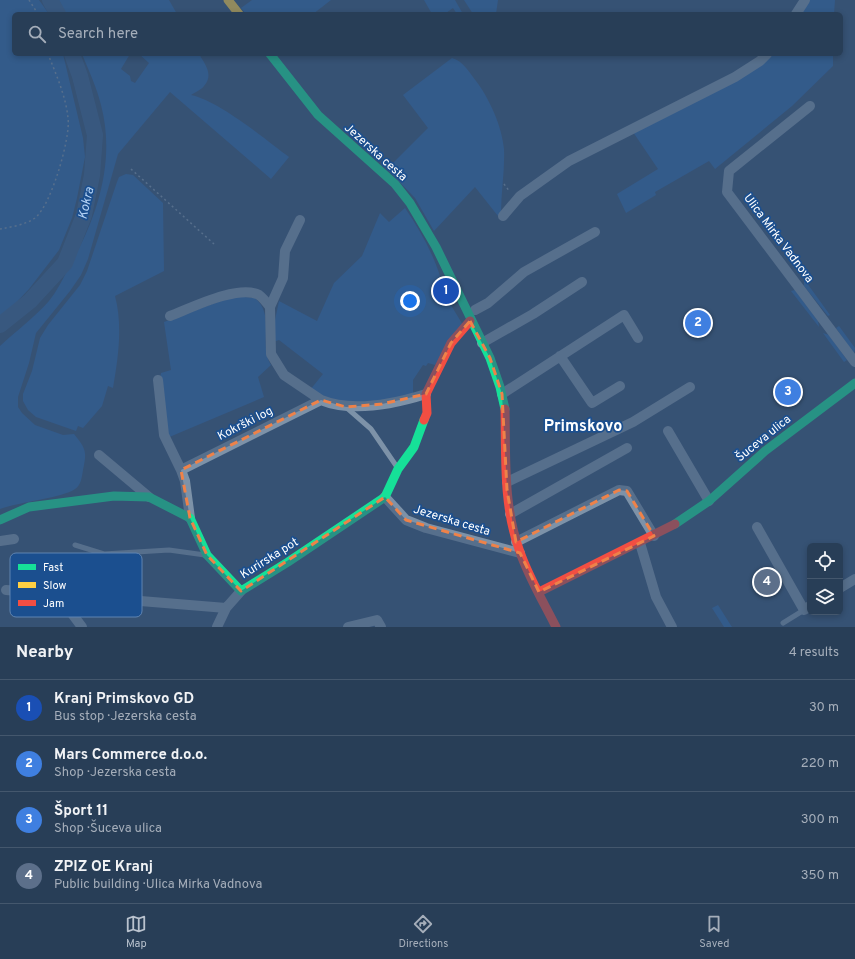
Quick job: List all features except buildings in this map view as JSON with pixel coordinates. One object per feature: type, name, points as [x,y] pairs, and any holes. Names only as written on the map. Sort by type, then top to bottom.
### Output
[{"type":"street","points":[[228,0],[237,12]]},
{"type":"street","points":[[797,12],[805,0]]},
{"type":"street","name":"Jezerska cesta","points":[[272,56],[318,115],[334,131],[375,165],[395,184],[410,203],[428,231],[470,320],[490,358],[502,394],[506,427],[507,482],[510,514],[516,542],[556,627]]},
{"type":"street","points":[[504,216],[520,196],[569,160],[735,77],[760,61],[765,56]]},
{"type":"street","name":"Ulica Mirka Vadnova","points":[[810,106],[729,171],[728,192],[855,362]]},
{"type":"street","points":[[300,220],[285,251],[283,278],[270,306],[270,354],[284,375],[321,400],[346,407],[401,401],[426,394]]},
{"type":"street","points":[[475,310],[488,303],[524,272],[595,232]]},
{"type":"street","points":[[482,343],[533,314],[582,282]]},
{"type":"street","points":[[170,316],[227,295],[245,292],[259,295],[270,306]]},
{"type":"street","points":[[502,394],[624,315],[638,338]]},
{"type":"street","points":[[385,497],[398,469],[414,447],[427,413],[426,394],[451,343],[470,320]]},
{"type":"street","points":[[560,356],[592,403],[620,386]]},
{"type":"street","points":[[158,380],[164,435],[185,481],[190,518]]},
{"type":"street","name":"Šuceva ulica","points":[[539,592],[654,536],[684,519],[709,501],[765,451],[855,383]]},
{"type":"street","points":[[507,482],[632,422],[690,387]]},
{"type":"street","name":"Kokrški log","points":[[181,470],[321,400]]},
{"type":"street","points":[[668,431],[709,501]]},
{"type":"street","points":[[510,514],[627,448]]},
{"type":"street","points":[[99,455],[150,497],[190,518]]},
{"type":"street","points":[[516,542],[619,490],[627,491],[654,536]]},
{"type":"street","points":[[0,520],[29,507],[114,496],[150,497]]},
{"type":"street","name":"Jezerska cesta","points":[[385,497],[406,520],[426,528],[520,553]]},
{"type":"street","name":"Kurirska pot","points":[[190,518],[208,555],[241,591],[288,562],[385,497]]},
{"type":"street","points":[[757,527],[807,608]]},
{"type":"street","points":[[0,541],[14,539]]},
{"type":"street","points":[[640,543],[656,597],[672,627]]},
{"type":"street","points":[[843,586],[855,579]]},
{"type":"street","points":[[6,590],[10,590]]},
{"type":"street","points":[[217,627],[226,608],[241,591]]},
{"type":"street","points":[[142,601],[226,608]]},
{"type":"street","points":[[74,617],[82,627]]},
{"type":"street","points":[[348,627],[377,620],[381,627]]},
{"type":"lane","points":[[346,407],[371,429],[398,469]]},
{"type":"lane","points":[[75,545],[101,553]]},
{"type":"lane","points":[[120,553],[169,550],[208,555]]},
{"type":"lane","points":[[783,623],[807,608]]},
{"type":"path","points":[[29,0],[37,12]]},
{"type":"path","points":[[0,229],[22,224],[36,217],[47,201],[62,157],[69,119],[49,56]]},
{"type":"path","points":[[131,169],[214,244]]},
{"type":"highlighted area","points":[[470,321],[490,358],[502,394],[507,490],[516,542],[619,490],[627,491],[654,536],[539,592],[520,553],[406,520],[385,497],[241,591],[207,555],[190,518],[181,470],[321,400],[346,407],[382,404],[426,394],[451,343]]},
{"type":"shaded area","points":[[0,0],[39,0],[48,12],[12,12],[12,56],[63,56],[83,138],[85,157],[72,218],[59,250],[29,289],[10,309],[0,316]]},
{"type":"shaded area","points":[[59,0],[169,0],[176,12],[65,12]]},
{"type":"shaded area","points":[[252,0],[331,0],[316,12],[244,12],[241,8]]},
{"type":"shaded area","points":[[424,0],[455,0],[462,12],[456,12],[453,8],[447,12],[431,12]]},
{"type":"shaded area","points":[[464,0],[498,0],[496,12],[472,12]]},
{"type":"shaded area","points":[[809,0],[835,0],[834,12],[800,12]]},
{"type":"shaded area","points":[[83,56],[129,56],[121,69],[130,76],[131,81],[135,83],[149,63],[141,56],[200,56],[208,70],[208,78],[207,82],[200,90],[191,95],[215,105],[228,113],[289,157],[271,179],[170,92],[118,154],[88,259],[81,275],[70,291],[36,333],[29,363],[18,397],[18,407],[22,413],[35,425],[63,435],[74,434],[78,439],[85,454],[81,481],[77,488],[69,492],[0,509],[0,346],[37,313],[55,293],[79,249],[95,209],[105,168],[106,147],[105,126],[101,105]]},
{"type":"shaded area","points":[[766,56],[833,56],[833,66],[792,106],[715,169],[709,161],[655,192],[656,195],[626,213],[617,194],[658,169],[633,132]]},
{"type":"shaded area","points":[[452,58],[463,64],[481,88],[490,104],[501,131],[504,157],[501,213],[498,216],[475,187],[434,231],[415,198],[387,169],[428,128],[403,95]]},
{"type":"shaded area","points":[[126,174],[133,175],[163,203],[164,271],[115,296],[119,319],[119,342],[113,388],[108,386],[102,406],[83,428],[78,426],[76,431],[36,417],[28,410],[23,401],[23,394],[32,371],[40,338],[48,325],[80,285],[87,271],[119,177]]},
{"type":"shaded area","points":[[405,208],[421,233],[434,260],[441,279],[438,284],[463,325],[435,365],[428,363],[426,366],[423,365],[413,380],[413,396],[381,402],[339,404],[310,390],[323,374],[279,340],[276,341],[271,339],[279,301],[317,321],[334,283],[362,256],[380,213],[389,222]]},
{"type":"shaded area","points":[[804,279],[830,315],[828,316],[804,286]]},
{"type":"shaded area","points":[[795,290],[818,321],[819,327],[791,291]]},
{"type":"shaded area","points":[[234,296],[255,298],[265,313],[267,357],[271,365],[258,377],[264,397],[167,438],[160,380],[161,373],[171,370],[164,322]]},
{"type":"shaded area","points":[[839,326],[855,348],[854,354],[836,328]]},
{"type":"shaded area","points":[[823,333],[829,335],[847,360],[844,362]]},
{"type":"shaded area","points":[[718,605],[732,627],[724,627],[712,608]]},
{"type":"waterway","name":"Kokra","points":[[50,0],[57,12]]},
{"type":"waterway","name":"Kokra","points":[[0,325],[30,301],[65,263],[84,215],[92,175],[95,135],[80,76],[73,56]]},
{"type":"traffic: fast","points":[[272,56],[318,115],[395,184],[410,203],[436,247],[490,358],[500,387],[505,409]]},
{"type":"traffic: fast","points":[[675,524],[709,501],[765,451],[855,383]]},
{"type":"traffic: fast","points":[[0,520],[29,507],[114,496],[149,497],[190,518],[207,555],[241,591],[288,562],[385,497],[398,469],[414,447],[424,420]]},
{"type":"traffic: slow","points":[[228,0],[237,12]]},
{"type":"traffic: jam","points":[[424,420],[427,413],[426,394],[451,343],[470,321]]},
{"type":"traffic: jam","points":[[505,409],[506,482],[515,535],[528,571],[556,627]]},
{"type":"traffic: jam","points":[[539,592],[675,524]]},
{"type":"place","name":"Kranj Primskovo GD","points":[[446,291]]},
{"type":"place","name":"Mars Commerce d.o.o.","points":[[698,323]]},
{"type":"place","name":"Šport 11","points":[[788,392]]},
{"type":"place","name":"ZPIZ OE Kranj","points":[[767,582]]},
{"type":"district","name":"Primskovo","points":[[583,425]]}]
